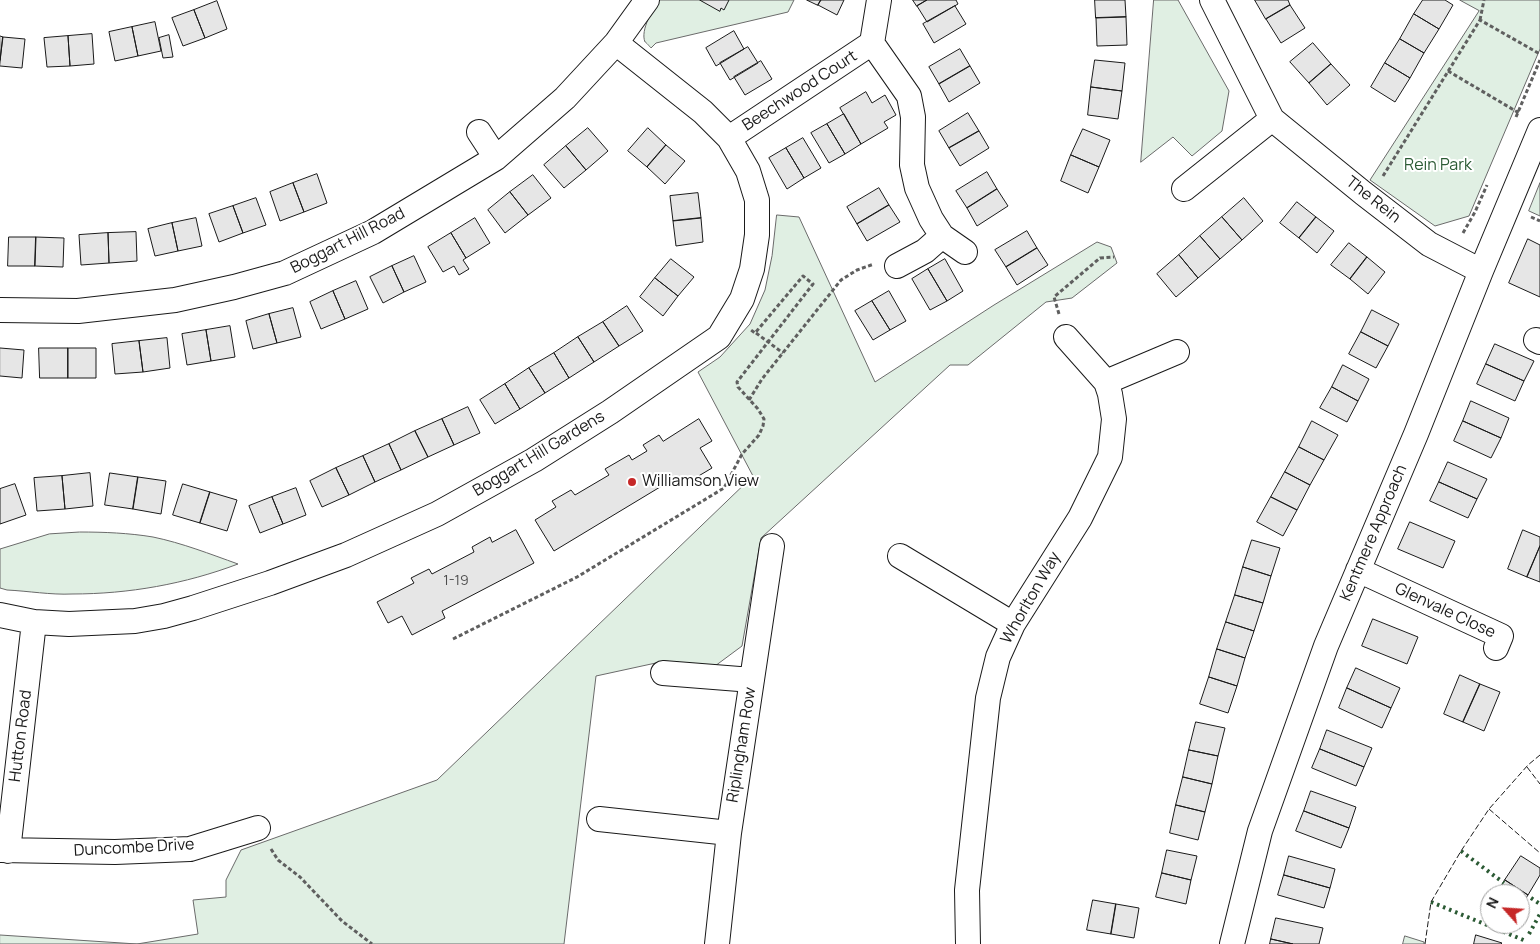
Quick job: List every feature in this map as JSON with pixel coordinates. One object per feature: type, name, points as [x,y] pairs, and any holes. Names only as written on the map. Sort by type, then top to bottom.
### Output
[{"type":"street","name":"Boggart Hill Road","points":[[0,310],[78,311],[174,300],[234,287],[285,273],[373,232],[496,158],[565,98],[616,43],[647,0]]},
{"type":"street","name":"Beechwood Court","points":[[879,0],[872,43],[909,96],[913,117],[912,166],[917,188],[931,219],[942,236],[965,252]]},
{"type":"street","name":"The Rein","points":[[1212,0],[1272,119],[1429,244],[1481,271]]},
{"type":"street","name":"Boggart Hill Gardens","points":[[0,615],[34,622],[69,624],[135,621],[164,616],[270,583],[346,555],[437,514],[534,460],[610,412],[719,337],[742,299],[752,269],[757,234],[757,200],[748,171],[728,138],[704,112],[616,43]]},
{"type":"street","name":"Beechwood Court","points":[[728,138],[872,43]]},
{"type":"street","points":[[1184,189],[1272,119]]},
{"type":"street","name":"Kentmere Approach","points":[[1232,944],[1260,831],[1326,646],[1368,575],[1416,434],[1481,271],[1533,121]]},
{"type":"street","points":[[479,132],[496,158]]},
{"type":"street","points":[[897,266],[925,251],[942,236]]},
{"type":"street","name":"Whorlton Way","points":[[968,944],[968,890],[988,698],[998,657],[1013,624],[1080,518],[1110,457],[1114,419],[1106,382],[1066,337]]},
{"type":"street","points":[[1106,382],[1177,352]]},
{"type":"street","name":"Riplingham Row","points":[[717,944],[729,834],[772,546]]},
{"type":"street","points":[[900,556],[1013,624]]},
{"type":"street","name":"Glenvale Close","points":[[1368,575],[1501,636],[1496,648]]},
{"type":"street","name":"Hutton Road","points":[[4,850],[34,622]]},
{"type":"street","points":[[663,673],[752,680]]},
{"type":"street","points":[[599,819],[729,834]]},
{"type":"street","name":"Duncombe Drive","points":[[4,850],[115,852],[190,849],[258,828]]},
{"type":"path","points":[[1370,198],[1480,20],[1484,0]]},
{"type":"path","points":[[1480,20],[1540,54]]},
{"type":"path","points":[[1515,122],[1540,60]]},
{"type":"path","points":[[1448,71],[1533,121]]},
{"type":"path","points":[[1450,255],[1475,212],[1487,185]]},
{"type":"path","points":[[1066,337],[1054,297],[1100,258],[1114,257]]},
{"type":"path","points":[[749,400],[755,389],[804,325],[841,280],[857,270],[874,264],[897,266]]},
{"type":"path","points":[[453,639],[577,577],[724,488],[742,454],[758,435],[763,426],[764,419],[758,409],[738,387],[737,382],[812,284],[803,276],[755,333]]},
{"type":"path","points":[[733,316],[784,353]]},
{"type":"path","points":[[278,860],[300,877],[342,921],[372,944]]},
{"type":"green space","points":[[659,0],[794,0],[788,12],[656,43],[651,48],[645,42],[644,32]]},
{"type":"green space","points":[[1154,0],[1178,0],[1229,91],[1222,131],[1192,156],[1173,137],[1141,162]]},
{"type":"green space","name":"Rein Park","points":[[1460,0],[1540,0],[1540,49],[1469,216],[1435,226],[1370,180],[1479,11]]},
{"type":"green space","points":[[1540,183],[1540,216],[1529,211]]},
{"type":"green space","points":[[777,215],[799,217],[875,382],[994,305],[1097,242],[1111,247],[1117,263],[1072,298],[1046,302],[968,365],[950,365],[761,538],[742,646],[715,666],[665,661],[596,676],[564,944],[137,944],[198,934],[193,900],[226,897],[226,880],[241,850],[437,780],[753,476],[698,372],[720,357],[750,324],[765,290],[772,256]]},
{"type":"green space","points":[[80,532],[116,533],[164,539],[238,564],[198,577],[136,590],[93,594],[56,594],[0,588],[0,549],[49,534]]},
{"type":"green space","points":[[0,935],[137,944],[0,944]]},
{"type":"green space","points":[[1405,936],[1424,942],[1424,944],[1403,944]]},
{"type":"building","points":[[700,0],[729,0],[724,10],[721,8],[720,11]]},
{"type":"building","points":[[807,0],[821,0],[818,5]]},
{"type":"building","points":[[821,0],[844,0],[837,15],[818,5]]},
{"type":"building","points":[[913,0],[927,0],[917,6]]},
{"type":"building","points":[[927,0],[956,0],[958,4],[927,22],[917,6]]},
{"type":"building","points":[[1095,0],[1125,0],[1126,17],[1096,18]]},
{"type":"building","points":[[1255,0],[1288,0],[1290,5],[1266,19]]},
{"type":"building","points":[[1423,0],[1445,0],[1453,5],[1439,29],[1414,14]]},
{"type":"building","points":[[217,1],[227,29],[205,38],[194,10]]},
{"type":"building","points":[[1290,5],[1305,28],[1281,43],[1266,19]]},
{"type":"building","points":[[955,6],[966,24],[934,43],[923,24]]},
{"type":"building","points":[[194,10],[205,38],[183,46],[172,18]]},
{"type":"building","points":[[1414,14],[1439,29],[1424,53],[1400,39]]},
{"type":"building","points":[[1126,17],[1127,45],[1097,46],[1096,18]]},
{"type":"building","points":[[155,22],[161,51],[138,56],[132,27]]},
{"type":"building","points":[[132,27],[138,56],[115,61],[109,32]]},
{"type":"building","points":[[734,31],[744,49],[716,66],[706,48]]},
{"type":"building","points":[[92,34],[94,64],[70,66],[68,36]]},
{"type":"building","points":[[169,35],[173,57],[163,58],[159,38]]},
{"type":"building","points":[[0,36],[3,37],[0,60]]},
{"type":"building","points":[[68,36],[70,66],[47,67],[44,38]]},
{"type":"building","points":[[3,37],[25,39],[22,68],[0,66]]},
{"type":"building","points":[[1400,39],[1424,53],[1410,78],[1385,63]]},
{"type":"building","points":[[1313,43],[1331,64],[1309,83],[1290,62]]},
{"type":"building","points":[[748,47],[758,63],[730,80],[720,63]]},
{"type":"building","points":[[960,49],[970,66],[939,84],[929,67]]},
{"type":"building","points":[[1095,60],[1125,63],[1122,91],[1091,87]]},
{"type":"building","points":[[761,61],[772,79],[745,95],[734,77]]},
{"type":"building","points":[[1385,63],[1410,78],[1395,102],[1371,87]]},
{"type":"building","points":[[1331,64],[1350,85],[1327,105],[1309,83]]},
{"type":"building","points":[[970,66],[980,83],[949,102],[939,84]]},
{"type":"building","points":[[1091,87],[1122,91],[1118,119],[1088,115]]},
{"type":"building","points":[[866,92],[872,103],[885,95],[896,115],[884,122],[888,128],[861,144],[840,108]]},
{"type":"building","points":[[968,113],[979,131],[949,148],[939,131]]},
{"type":"building","points":[[844,114],[861,144],[845,154],[827,124]]},
{"type":"building","points":[[827,124],[845,154],[829,163],[811,133]]},
{"type":"building","points":[[588,128],[608,151],[586,170],[566,146]]},
{"type":"building","points":[[648,128],[666,145],[647,167],[628,151]]},
{"type":"building","points":[[1083,129],[1110,140],[1099,167],[1071,155]]},
{"type":"building","points":[[979,131],[989,148],[960,166],[949,148]]},
{"type":"building","points":[[803,138],[821,168],[804,178],[786,148]]},
{"type":"building","points":[[666,145],[685,161],[665,184],[647,167]]},
{"type":"building","points":[[566,146],[586,170],[564,188],[544,165]]},
{"type":"building","points":[[786,148],[804,178],[787,189],[769,158]]},
{"type":"building","points":[[1071,155],[1099,167],[1088,193],[1061,181]]},
{"type":"building","points":[[987,172],[997,189],[967,208],[956,191]]},
{"type":"building","points":[[317,174],[327,203],[304,212],[293,183]]},
{"type":"building","points":[[533,175],[551,198],[528,215],[510,192]]},
{"type":"building","points":[[293,183],[304,212],[280,221],[270,192]]},
{"type":"building","points":[[879,188],[889,205],[857,224],[847,207]]},
{"type":"building","points":[[997,189],[1008,206],[977,226],[967,208]]},
{"type":"building","points":[[510,192],[528,215],[505,233],[488,210]]},
{"type":"building","points":[[698,193],[701,218],[673,221],[670,196]]},
{"type":"building","points":[[256,198],[266,225],[243,233],[233,206]]},
{"type":"building","points":[[1244,198],[1263,221],[1242,240],[1222,217]]},
{"type":"building","points":[[1297,202],[1316,217],[1299,238],[1280,223]]},
{"type":"building","points":[[889,205],[900,222],[867,241],[857,224]]},
{"type":"building","points":[[233,206],[243,233],[219,242],[209,214]]},
{"type":"building","points":[[1222,217],[1242,240],[1220,259],[1200,236]]},
{"type":"building","points":[[1316,217],[1334,231],[1317,253],[1299,238]]},
{"type":"building","points":[[196,218],[202,246],[178,251],[172,223]]},
{"type":"building","points":[[475,218],[490,243],[466,258],[451,233]]},
{"type":"building","points":[[701,218],[703,242],[676,246],[673,221]]},
{"type":"building","points":[[172,223],[178,251],[155,256],[148,229]]},
{"type":"building","points":[[1027,231],[1037,248],[1006,267],[995,250]]},
{"type":"building","points":[[136,232],[137,261],[109,263],[108,233]]},
{"type":"building","points":[[108,233],[109,263],[81,265],[79,235]]},
{"type":"building","points":[[451,233],[466,258],[463,260],[469,269],[459,275],[454,266],[443,272],[428,247]]},
{"type":"building","points":[[1200,236],[1220,259],[1198,278],[1179,255]]},
{"type":"building","points":[[9,237],[36,237],[35,266],[8,266]]},
{"type":"building","points":[[36,237],[64,238],[63,267],[35,266]]},
{"type":"building","points":[[1528,239],[1540,245],[1540,297],[1509,283]]},
{"type":"building","points":[[1349,243],[1367,257],[1350,279],[1331,265]]},
{"type":"building","points":[[1037,248],[1048,265],[1017,285],[1006,267]]},
{"type":"building","points":[[1179,255],[1198,278],[1176,297],[1157,274]]},
{"type":"building","points":[[414,256],[426,282],[404,292],[392,266]]},
{"type":"building","points":[[1367,257],[1385,272],[1368,294],[1350,279]]},
{"type":"building","points":[[671,259],[694,277],[678,296],[655,278]]},
{"type":"building","points":[[945,259],[963,291],[947,301],[928,269]]},
{"type":"building","points":[[392,266],[404,292],[383,303],[370,277]]},
{"type":"building","points":[[928,269],[947,301],[930,310],[912,279]]},
{"type":"building","points":[[655,278],[678,296],[663,316],[640,297]]},
{"type":"building","points":[[356,281],[368,309],[345,319],[333,291]]},
{"type":"building","points":[[333,291],[345,319],[321,329],[310,302]]},
{"type":"building","points":[[889,291],[906,321],[890,330],[872,301]]},
{"type":"building","points":[[872,301],[890,330],[873,340],[855,311]]},
{"type":"building","points":[[627,306],[643,331],[619,346],[603,322]]},
{"type":"building","points":[[293,308],[301,337],[277,343],[269,314]]},
{"type":"building","points":[[1372,310],[1399,324],[1388,346],[1361,332]]},
{"type":"building","points":[[269,314],[277,343],[253,349],[246,321]]},
{"type":"building","points":[[603,322],[619,346],[594,362],[578,337]]},
{"type":"building","points":[[230,326],[235,357],[211,361],[206,330]]},
{"type":"building","points":[[206,330],[211,361],[187,365],[182,334]]},
{"type":"building","points":[[1361,332],[1388,346],[1376,368],[1349,354]]},
{"type":"building","points":[[578,337],[594,362],[569,378],[554,353]]},
{"type":"building","points":[[167,338],[170,368],[143,372],[139,341]]},
{"type":"building","points":[[139,341],[143,372],[115,374],[112,344]]},
{"type":"building","points":[[1495,344],[1534,361],[1524,381],[1486,364]]},
{"type":"building","points":[[0,348],[24,350],[22,378],[0,376]]},
{"type":"building","points":[[39,348],[68,348],[68,378],[40,378]]},
{"type":"building","points":[[68,348],[96,348],[96,378],[68,378]]},
{"type":"building","points":[[554,353],[569,378],[545,393],[529,368]]},
{"type":"building","points":[[1486,364],[1524,381],[1515,401],[1477,384]]},
{"type":"building","points":[[1343,365],[1369,379],[1358,401],[1332,387]]},
{"type":"building","points":[[529,368],[545,393],[520,409],[505,384]]},
{"type":"building","points":[[505,384],[520,409],[495,424],[480,400]]},
{"type":"building","points":[[1332,387],[1358,401],[1347,422],[1320,408]]},
{"type":"building","points":[[1471,401],[1509,418],[1501,438],[1463,421]]},
{"type":"building","points":[[468,407],[480,433],[454,445],[442,419]]},
{"type":"building","points":[[442,419],[454,445],[428,457],[415,431]]},
{"type":"building","name":"Williamson View","points":[[699,419],[712,441],[700,448],[712,468],[680,487],[675,478],[554,551],[535,520],[556,507],[552,501],[571,490],[575,495],[609,475],[605,469],[629,455],[632,460],[647,451],[643,445],[659,435],[663,441]]},
{"type":"building","points":[[1312,421],[1338,435],[1324,460],[1299,447]]},
{"type":"building","points":[[1463,421],[1501,438],[1491,458],[1454,441]]},
{"type":"building","points":[[415,431],[428,457],[401,470],[389,444]]},
{"type":"building","points":[[389,444],[401,470],[375,482],[363,456]]},
{"type":"building","points":[[1299,447],[1324,460],[1310,485],[1285,472]]},
{"type":"building","points":[[363,456],[375,482],[349,495],[336,468]]},
{"type":"building","points":[[1448,462],[1487,479],[1477,499],[1439,482]]},
{"type":"building","points":[[336,468],[349,495],[322,507],[310,481]]},
{"type":"building","points":[[1285,472],[1310,485],[1297,510],[1271,497]]},
{"type":"building","points":[[90,473],[93,506],[65,509],[62,476]]},
{"type":"building","points":[[110,473],[138,477],[133,509],[105,505]]},
{"type":"building","points":[[62,476],[65,509],[37,511],[34,478]]},
{"type":"building","points":[[138,477],[166,481],[161,514],[133,509]]},
{"type":"building","points":[[1439,482],[1477,499],[1468,518],[1430,501]]},
{"type":"building","points":[[15,484],[26,515],[0,524],[0,489]]},
{"type":"building","points":[[183,484],[210,492],[200,523],[173,515]]},
{"type":"building","points":[[296,488],[306,515],[283,524],[272,497]]},
{"type":"building","points":[[210,492],[237,500],[227,531],[200,523]]},
{"type":"building","points":[[272,497],[283,524],[260,533],[249,506]]},
{"type":"building","points":[[1271,497],[1297,510],[1283,536],[1257,522]]},
{"type":"building","points":[[1410,522],[1455,541],[1443,568],[1398,549]]},
{"type":"building","points":[[516,530],[534,563],[442,611],[445,618],[412,635],[402,616],[388,623],[377,602],[414,583],[411,578],[429,569],[432,574],[474,552],[472,547],[490,537],[492,542]]},
{"type":"building","points":[[1523,530],[1540,537],[1540,546],[1527,577],[1508,569]]},
{"type":"building","points":[[1252,540],[1280,548],[1271,576],[1243,567]]},
{"type":"building","points":[[1540,546],[1540,582],[1527,577]]},
{"type":"building","points":[[1243,567],[1271,576],[1263,603],[1235,595]]},
{"type":"building","points":[[1235,595],[1263,603],[1254,631],[1226,622]]},
{"type":"building","points":[[1373,619],[1418,637],[1407,664],[1362,646]]},
{"type":"building","points":[[1226,622],[1254,631],[1245,658],[1217,649]]},
{"type":"building","points":[[1217,649],[1245,658],[1237,686],[1209,677]]},
{"type":"building","points":[[1356,668],[1400,688],[1391,708],[1347,688]]},
{"type":"building","points":[[1460,675],[1480,684],[1463,722],[1444,714]]},
{"type":"building","points":[[1209,677],[1237,686],[1228,713],[1200,704]]},
{"type":"building","points":[[1480,684],[1500,692],[1484,731],[1463,722]]},
{"type":"building","points":[[1347,688],[1391,708],[1382,728],[1339,708]]},
{"type":"building","points":[[1196,722],[1225,728],[1218,756],[1189,750]]},
{"type":"building","points":[[1327,730],[1372,748],[1364,767],[1320,749]]},
{"type":"building","points":[[1320,749],[1364,767],[1356,786],[1312,768]]},
{"type":"building","points":[[1189,750],[1218,756],[1212,784],[1183,777]]},
{"type":"building","points":[[1183,777],[1212,784],[1205,812],[1176,805]]},
{"type":"building","points":[[1311,791],[1356,807],[1349,828],[1304,811]]},
{"type":"building","points":[[1176,805],[1205,812],[1198,840],[1170,833]]},
{"type":"building","points":[[1304,811],[1349,828],[1341,848],[1296,831]]},
{"type":"building","points":[[1167,850],[1197,856],[1191,880],[1162,873]]},
{"type":"building","points":[[1289,856],[1335,869],[1330,888],[1284,875]]},
{"type":"building","points":[[1521,856],[1540,868],[1540,875],[1530,892],[1530,884],[1511,884],[1505,880]]},
{"type":"building","points":[[1162,873],[1191,880],[1186,904],[1156,897]]},
{"type":"building","points":[[1284,875],[1330,888],[1324,908],[1278,895]]},
{"type":"building","points":[[1505,880],[1511,884],[1503,884]]},
{"type":"building","points":[[1093,900],[1116,904],[1111,934],[1087,930]]},
{"type":"building","points":[[1116,904],[1139,908],[1134,938],[1111,934]]},
{"type":"building","points":[[1276,918],[1323,928],[1319,944],[1293,944],[1271,939]]},
{"type":"building","points":[[1476,935],[1502,943],[1474,944]]},
{"type":"building","points":[[1271,939],[1293,944],[1270,944]]},
{"type":"hedge","points":[[1461,851],[1504,883]]},
{"type":"hedge","points":[[1531,898],[1540,904]]},
{"type":"hedge","points":[[1431,902],[1526,941]]},
{"type":"hedge","points":[[1530,932],[1540,914]]},
{"type":"fence","points":[[1425,944],[1431,902],[1461,851],[1489,809],[1528,765],[1540,755]]},
{"type":"fence","points":[[1527,767],[1540,784]]},
{"type":"fence","points":[[1489,809],[1540,853]]},
{"type":"place","name":"Williamson View","points":[[632,482]]}]
